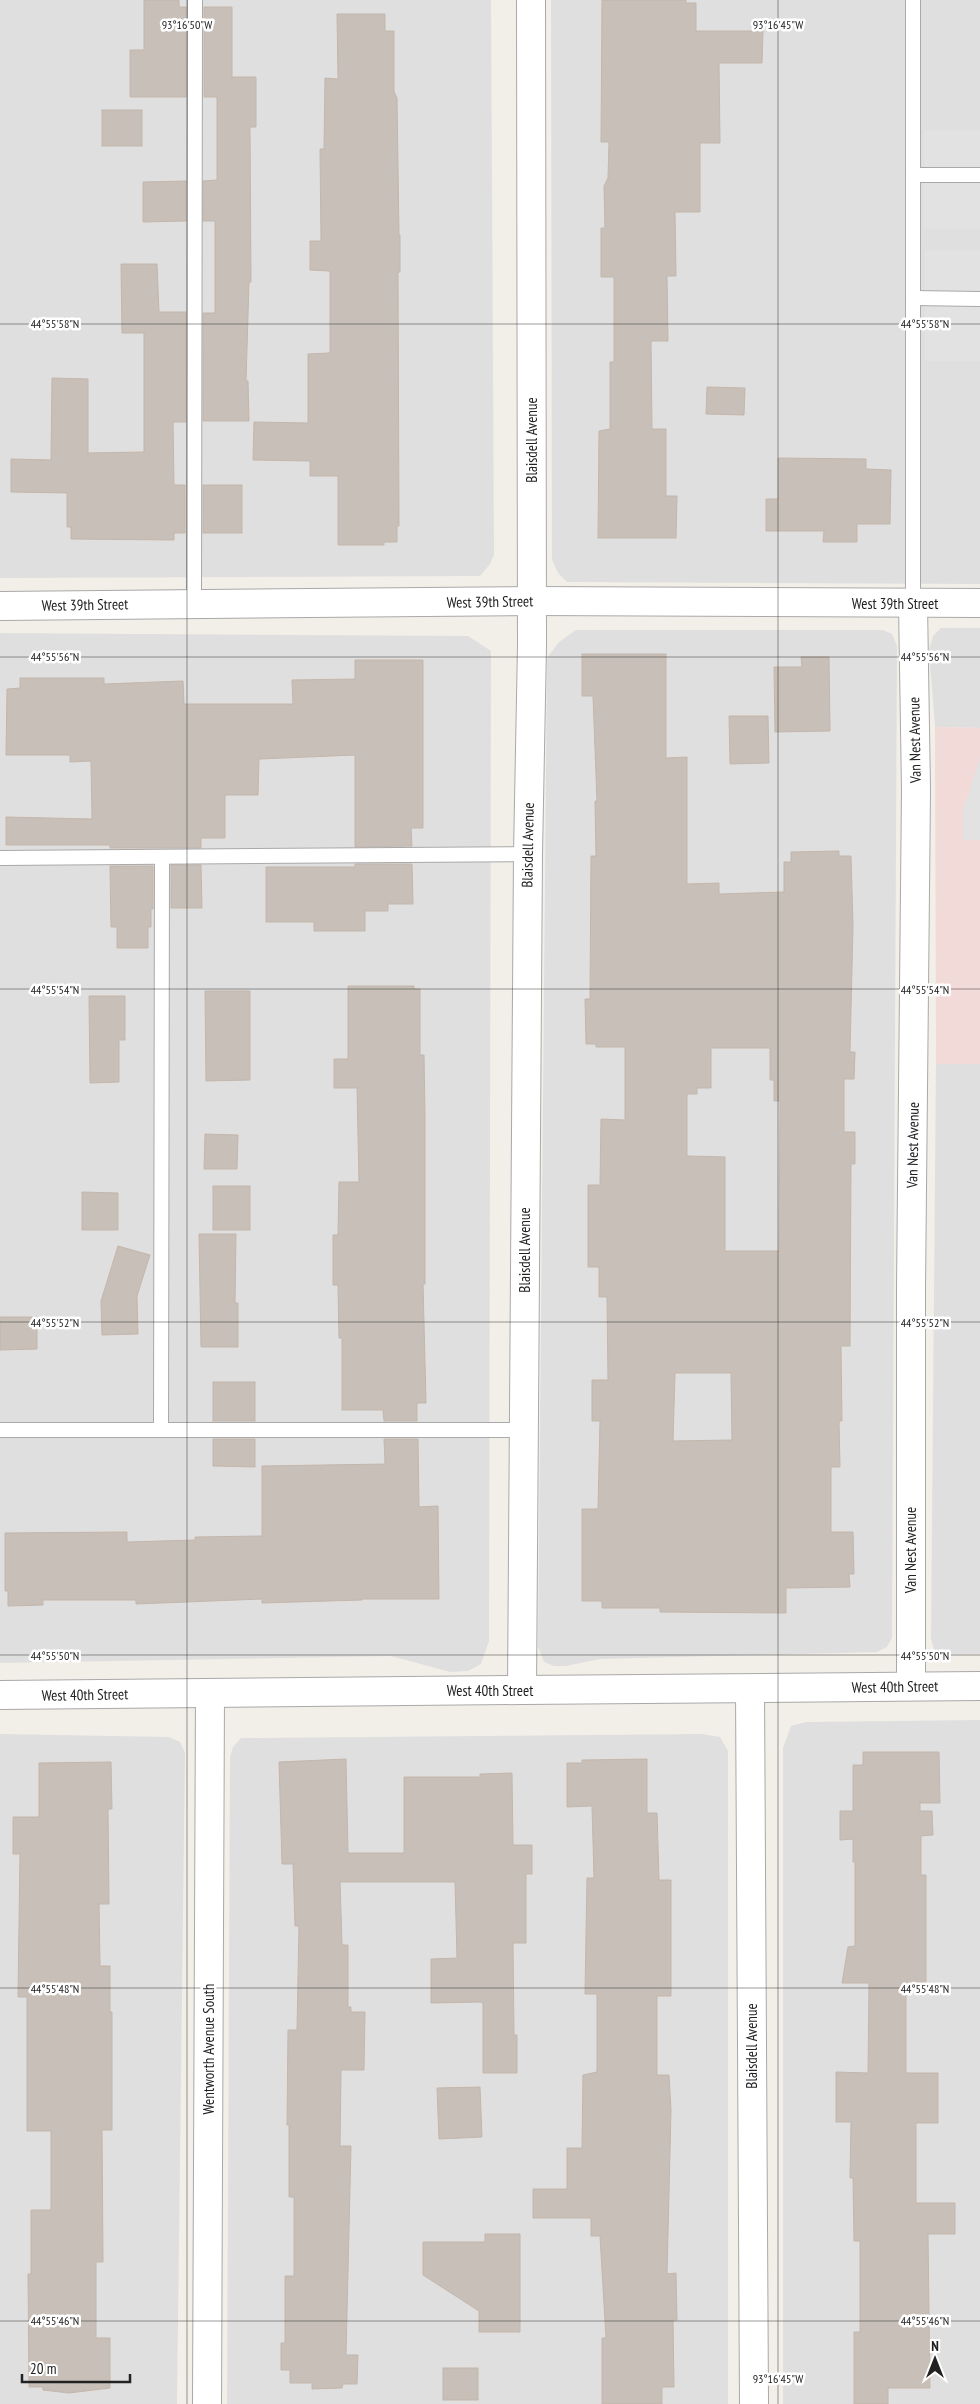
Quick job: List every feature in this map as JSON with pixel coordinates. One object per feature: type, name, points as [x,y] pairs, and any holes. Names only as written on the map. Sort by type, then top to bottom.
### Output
[{"type":"street","name":"Blaisdell Avenue","points":[[522,1690],[528,854],[532,601],[531,0]]},
{"type":"street","name":"West 39th Street","points":[[0,606],[532,601],[980,603]]},
{"type":"street","name":"Van Nest Avenue","points":[[911,1686],[911,1288],[916,790],[913,604]]},
{"type":"street","name":"West 40th Street","points":[[0,1696],[980,1686]]},
{"type":"street","name":"Blaisdell Avenue","points":[[750,1688],[754,2404]]},
{"type":"street","name":"Wentworth Avenue South","points":[[207,2404],[210,1693]]},
{"type":"lane","points":[[194,604],[195,0]]},
{"type":"lane","points":[[913,0],[913,604]]},
{"type":"lane","points":[[913,175],[980,175]]},
{"type":"lane","points":[[913,298],[980,299]]},
{"type":"lane","points":[[0,858],[528,854]]},
{"type":"lane","points":[[161,1429],[162,857]]},
{"type":"lane","points":[[0,1430],[523,1430]]},
{"type":"shaded area","points":[[0,0],[491,0],[494,555],[490,564],[480,576],[0,578]]},
{"type":"shaded area","points":[[551,0],[980,0],[980,584],[567,582],[558,573],[552,560]]},
{"type":"shaded area","points":[[924,130],[980,130],[980,229],[924,229]]},
{"type":"shaded area","points":[[925,250],[980,250],[980,361],[925,361]]},
{"type":"shaded area","points":[[941,628],[980,628],[980,728],[935,727],[929,650],[933,636]]},
{"type":"shaded area","points":[[576,630],[883,630],[892,634],[897,646],[892,1638],[887,1647],[877,1652],[600,1659],[566,1666],[554,1666],[544,1662],[538,1647],[547,658],[559,642]]},
{"type":"shaded area","points":[[0,633],[468,636],[491,651],[489,1641],[481,1664],[468,1671],[450,1672],[391,1656],[0,1663]]},
{"type":"shaded area","points":[[935,727],[980,728],[980,1064],[936,1064]]},
{"type":"shaded area","points":[[980,758],[980,840],[963,840],[963,810]]},
{"type":"shaded area","points":[[936,1064],[980,1064],[980,1654],[941,1654],[934,1649],[931,1639]]},
{"type":"shaded area","points":[[980,1720],[980,2404],[783,2404],[783,1748],[791,1726],[806,1722]]},
{"type":"shaded area","points":[[0,1734],[169,1737],[180,1742],[185,1753],[177,2404],[0,2404]]},
{"type":"shaded area","points":[[702,1734],[720,1737],[728,1751],[728,2404],[227,2404],[230,1757],[233,1747],[241,1738]]},
{"type":"building","points":[[144,0],[179,0],[179,7],[186,7],[186,97],[130,97],[130,50],[144,50]]},
{"type":"building","points":[[602,0],[686,0],[686,3],[696,3],[696,31],[763,31],[762,63],[719,63],[720,143],[700,143],[700,212],[675,212],[676,276],[667,276],[668,341],[651,341],[652,429],[666,429],[666,496],[677,496],[676,538],[598,538],[599,431],[610,429],[610,362],[614,362],[614,277],[601,277],[601,228],[605,228],[604,186],[608,178],[609,142],[601,142]]},
{"type":"building","points":[[204,7],[232,7],[232,77],[256,77],[256,127],[250,127],[251,282],[249,282],[246,381],[248,381],[249,421],[203,421],[203,313],[215,313],[215,221],[203,221],[203,181],[217,180],[217,97],[204,97]]},
{"type":"building","points":[[337,14],[385,14],[385,31],[394,31],[394,92],[397,98],[400,235],[400,272],[398,272],[399,526],[397,526],[397,542],[384,542],[384,545],[338,545],[338,476],[310,476],[310,461],[253,460],[254,422],[308,423],[308,354],[330,353],[330,271],[310,270],[310,241],[321,241],[320,149],[324,149],[325,78],[338,79]]},
{"type":"building","points":[[102,110],[142,110],[142,146],[102,146]]},
{"type":"building","points":[[186,181],[186,221],[143,222],[143,182]]},
{"type":"building","points":[[121,264],[157,264],[159,312],[186,312],[186,422],[173,422],[174,485],[185,485],[185,533],[174,533],[174,540],[71,539],[71,527],[67,527],[67,493],[11,492],[11,459],[51,460],[52,378],[88,379],[88,453],[144,452],[144,333],[122,333]]},
{"type":"building","points":[[707,387],[745,388],[744,415],[706,414]]},
{"type":"building","points":[[778,458],[866,459],[866,469],[891,470],[890,524],[857,524],[857,542],[823,542],[824,531],[766,531],[766,499],[778,499]]},
{"type":"building","points":[[203,485],[242,485],[242,533],[203,533]]},
{"type":"building","points":[[582,654],[666,654],[666,758],[687,757],[687,884],[719,883],[719,894],[784,892],[784,862],[791,862],[791,852],[839,851],[839,856],[851,856],[853,926],[850,1052],[855,1052],[854,1079],[844,1079],[844,1132],[855,1132],[855,1164],[851,1164],[850,1346],[841,1346],[842,1421],[839,1421],[840,1467],[831,1467],[831,1532],[853,1532],[854,1574],[849,1574],[850,1587],[786,1588],[786,1613],[660,1612],[660,1608],[602,1608],[602,1601],[582,1601],[582,1509],[598,1509],[600,1421],[592,1421],[592,1380],[608,1380],[607,1297],[599,1297],[599,1267],[588,1267],[588,1185],[600,1185],[601,1119],[625,1120],[625,1047],[596,1047],[596,1044],[586,1044],[585,999],[590,999],[591,856],[596,856],[595,801],[597,801],[593,696],[582,696]],"holes":[[[711,1048],[770,1048],[770,1080],[774,1080],[774,1101],[780,1101],[779,1251],[725,1251],[725,1157],[687,1156],[687,1094],[697,1094],[697,1088],[711,1088]],[[675,1373],[731,1373],[732,1440],[673,1441]]]},
{"type":"building","points":[[801,657],[829,657],[830,731],[775,732],[774,667],[802,667]]},
{"type":"building","points":[[355,660],[423,660],[423,828],[411,828],[412,846],[355,847],[355,755],[259,759],[258,795],[225,795],[225,838],[201,838],[201,848],[110,848],[110,845],[6,845],[6,817],[92,819],[91,761],[70,762],[70,755],[6,755],[7,689],[20,688],[20,678],[104,678],[104,684],[183,681],[184,704],[293,704],[292,680],[355,679]]},
{"type":"building","points":[[729,716],[768,716],[769,763],[730,764]]},
{"type":"building","points":[[355,864],[412,864],[413,904],[388,904],[388,911],[365,911],[365,931],[314,931],[314,922],[266,922],[266,867],[355,867]]},
{"type":"building","points":[[171,865],[201,865],[202,908],[171,908]]},
{"type":"building","points":[[110,866],[153,866],[153,909],[151,909],[151,927],[148,927],[148,948],[117,948],[117,927],[111,927]]},
{"type":"building","points":[[348,986],[414,986],[414,989],[420,989],[420,1055],[424,1055],[425,1116],[425,1284],[423,1284],[426,1403],[417,1403],[417,1421],[384,1421],[383,1410],[342,1410],[342,1338],[339,1338],[338,1285],[333,1285],[333,1235],[338,1235],[339,1182],[359,1182],[357,1088],[334,1088],[334,1059],[348,1059]]},
{"type":"building","points":[[205,991],[250,991],[250,1080],[206,1081]]},
{"type":"building","points":[[89,996],[125,996],[125,1040],[119,1040],[119,1082],[90,1083]]},
{"type":"building","points":[[205,1134],[238,1135],[237,1169],[204,1169]]},
{"type":"building","points":[[213,1186],[250,1186],[250,1230],[213,1230]]},
{"type":"building","points":[[82,1192],[118,1193],[118,1230],[82,1230]]},
{"type":"building","points":[[199,1234],[236,1234],[235,1303],[238,1303],[238,1347],[201,1347]]},
{"type":"building","points":[[118,1246],[150,1255],[137,1296],[138,1334],[102,1335],[101,1301]]},
{"type":"building","points":[[0,1317],[37,1317],[37,1349],[0,1350]]},
{"type":"building","points":[[213,1382],[255,1382],[255,1421],[213,1421]]},
{"type":"building","points":[[213,1439],[255,1439],[255,1467],[213,1466]]},
{"type":"building","points":[[384,1439],[418,1439],[419,1507],[438,1506],[439,1599],[362,1599],[262,1603],[262,1599],[136,1604],[136,1600],[43,1600],[43,1605],[8,1606],[8,1591],[5,1591],[5,1533],[127,1532],[127,1542],[195,1540],[195,1537],[262,1536],[262,1466],[385,1464]]},
{"type":"building","points":[[863,1752],[939,1752],[940,1803],[920,1803],[920,1811],[932,1811],[933,1835],[921,1836],[921,1875],[926,1875],[926,1983],[906,1983],[906,2073],[938,2073],[938,2123],[916,2123],[916,2203],[955,2203],[955,2234],[928,2234],[930,2388],[888,2388],[888,2404],[854,2404],[854,2332],[860,2332],[860,2241],[854,2241],[853,2178],[850,2178],[851,2122],[836,2122],[836,2072],[868,2073],[869,1983],[842,1983],[848,1947],[855,1946],[855,1862],[853,1862],[853,1839],[840,1840],[840,1811],[853,1811],[853,1765],[863,1765]]},
{"type":"building","points":[[346,1759],[348,1853],[404,1853],[404,1777],[480,1777],[480,1774],[512,1773],[513,1845],[532,1845],[532,1874],[526,1874],[526,1943],[513,1943],[514,2035],[517,2035],[517,2073],[483,2073],[483,2004],[481,2002],[431,2003],[431,1959],[457,1958],[455,1882],[340,1882],[342,1945],[348,1945],[348,2007],[351,2007],[351,2012],[365,2012],[364,2070],[341,2070],[340,2146],[351,2146],[346,2355],[358,2355],[357,2384],[343,2384],[342,2388],[312,2389],[312,2383],[290,2383],[290,2370],[281,2370],[281,2343],[285,2343],[285,2276],[294,2276],[294,2197],[289,2197],[289,2125],[287,2125],[288,2030],[297,2030],[299,1926],[295,1926],[293,1864],[282,1864],[279,1762]]},
{"type":"building","points":[[647,1759],[647,1813],[657,1813],[659,1880],[671,1880],[671,1996],[657,1996],[657,2075],[669,2075],[671,2110],[667,2274],[676,2273],[677,2320],[673,2320],[674,2387],[662,2387],[662,2404],[602,2404],[602,2338],[606,2338],[600,2236],[591,2236],[591,2218],[533,2218],[533,2189],[567,2189],[567,2148],[582,2148],[583,2075],[597,2072],[597,1994],[585,1994],[587,1878],[594,1878],[592,1806],[567,1807],[567,1763],[582,1763],[582,1760]]},
{"type":"building","points":[[111,1762],[112,1809],[108,1809],[109,1904],[99,1904],[100,1966],[110,1966],[112,2130],[102,2130],[103,2262],[96,2262],[96,2338],[110,2338],[110,2388],[69,2393],[43,2390],[43,2387],[29,2387],[28,2274],[31,2274],[31,2210],[51,2210],[51,2131],[27,2131],[27,1997],[18,1997],[20,1854],[13,1854],[13,1817],[39,1817],[39,1763]]},
{"type":"building","points":[[480,2087],[482,2137],[439,2139],[437,2088]]},
{"type":"building","points":[[485,2234],[520,2234],[520,2332],[479,2332],[479,2311],[423,2275],[423,2242],[485,2242]]},
{"type":"building","points":[[443,2368],[478,2368],[478,2400],[443,2400]]}]
